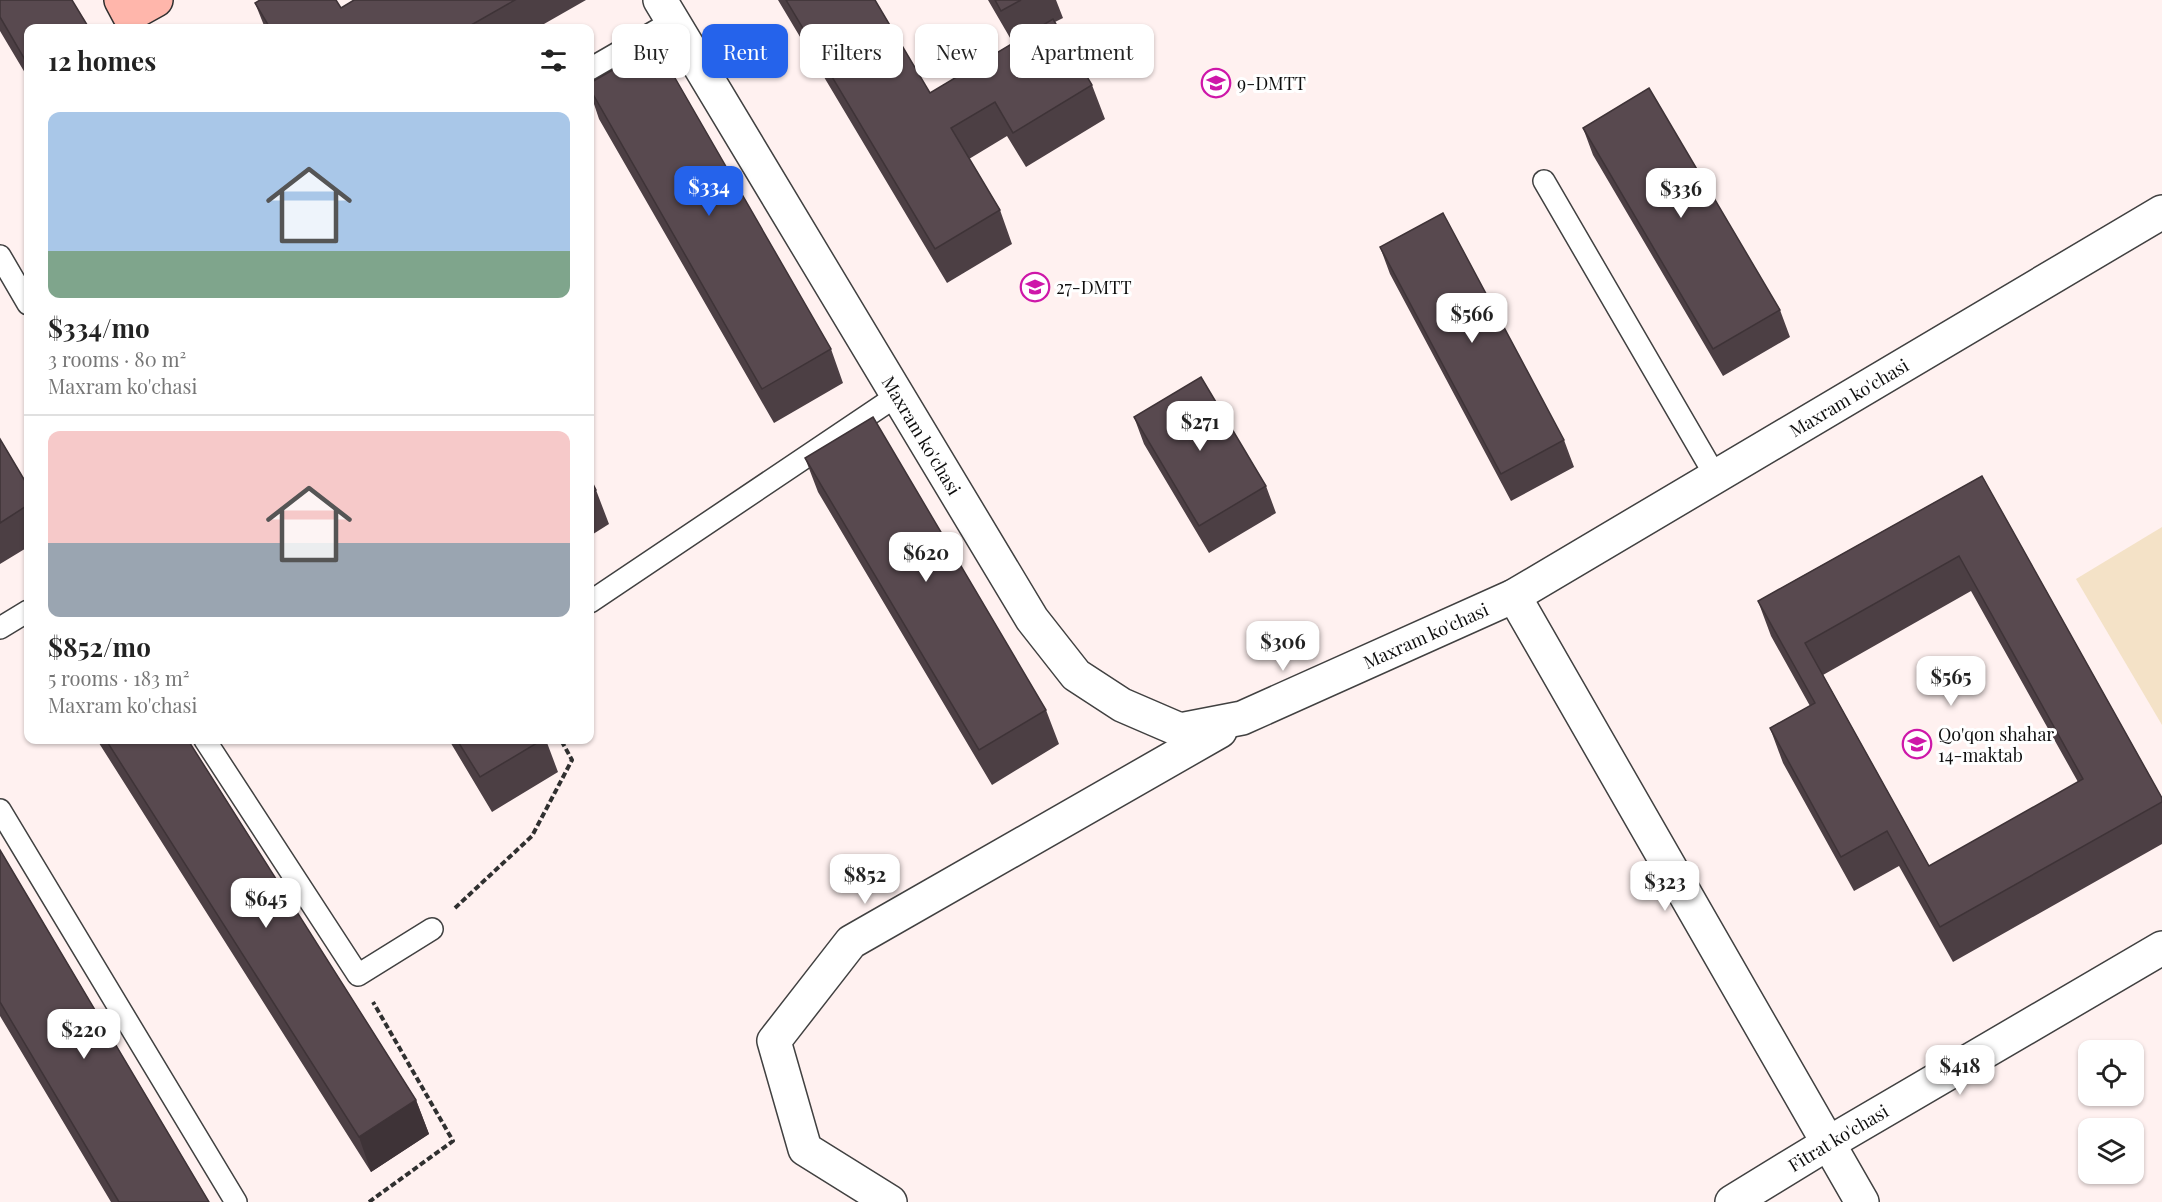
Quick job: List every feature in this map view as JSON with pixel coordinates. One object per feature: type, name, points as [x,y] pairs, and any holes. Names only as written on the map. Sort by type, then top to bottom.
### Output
[{"type":"street","name":"Maxram ko'chasi","points":[[666,11],[1032,619],[1076,675],[1122,705],[1180,730],[1242,718],[1514,596],[2162,212]]},
{"type":"street","points":[[1514,596],[1862,1202]]},
{"type":"street","points":[[890,1202],[805,1149],[774,1041],[851,942],[1242,718]]},
{"type":"street","name":"Fitrat ko'chasi","points":[[1732,1202],[2162,948]]},
{"type":"lane","points":[[594,66],[666,11]]},
{"type":"lane","points":[[1544,181],[1716,477]]},
{"type":"lane","points":[[0,256],[24,297]]},
{"type":"lane","points":[[594,599],[898,395]]},
{"type":"lane","points":[[0,628],[24,613]]},
{"type":"lane","points":[[208,744],[358,975],[432,929]]},
{"type":"lane","points":[[0,810],[236,1202]]},
{"type":"path","points":[[432,929],[532,836],[572,760],[563,744]]},
{"type":"path","points":[[358,975],[453,1141],[369,1202]]},
{"type":"shaded area","points":[[2162,527],[2162,725],[2076,579]]},
{"type":"building","points":[[0,0],[72,0],[87,24],[24,24],[24,58],[0,17]]},
{"type":"building","points":[[260,0],[336,0],[341,8],[354,0],[515,0],[473,24],[268,24],[255,3]]},
{"type":"building","points":[[786,0],[875,0],[889,24],[800,24]]},
{"type":"building","points":[[995,0],[1021,0],[1001,11]]},
{"type":"building","points":[[1053,19],[1056,24],[1045,24]]},
{"type":"building","points":[[1010,45],[1010,78],[1088,78],[1092,85],[1013,133],[995,102],[951,128],[1000,210],[935,249],[833,78],[903,78],[903,47],[915,68],[915,78],[921,78],[930,93],[955,78],[998,78],[998,52]]},
{"type":"building","points":[[612,70],[612,78],[675,78],[831,349],[762,389],[594,96],[594,81]]},
{"type":"building","points":[[1649,88],[1780,310],[1713,349],[1583,128]]},
{"type":"building","points":[[1443,213],[1564,440],[1501,474],[1380,247]]},
{"type":"building","points":[[1201,377],[1266,486],[1199,526],[1134,417]]},
{"type":"building","points":[[873,417],[1046,710],[979,750],[805,458]]},
{"type":"building","points":[[0,439],[24,479],[24,508],[0,523]]},
{"type":"building","points":[[1982,476],[2162,798],[2162,802],[1940,927],[1887,831],[1841,857],[1770,728],[1815,703],[1758,601]],"holes":[[[1959,556],[2083,779],[1929,866],[1805,643]]]},
{"type":"building","points":[[109,744],[191,744],[416,1100],[359,1137]]},
{"type":"building","points":[[459,744],[535,744],[480,777]]},
{"type":"building","points":[[0,850],[209,1202],[119,1202],[0,1002]]},
{"type":"place","name":"9-DMTT","points":[[1216,83]]},
{"type":"place","name":"27-DMTT","points":[[1035,287]]},
{"type":"place","name":"Qo'qon shahar 14-maktab","points":[[1917,744]]}]
